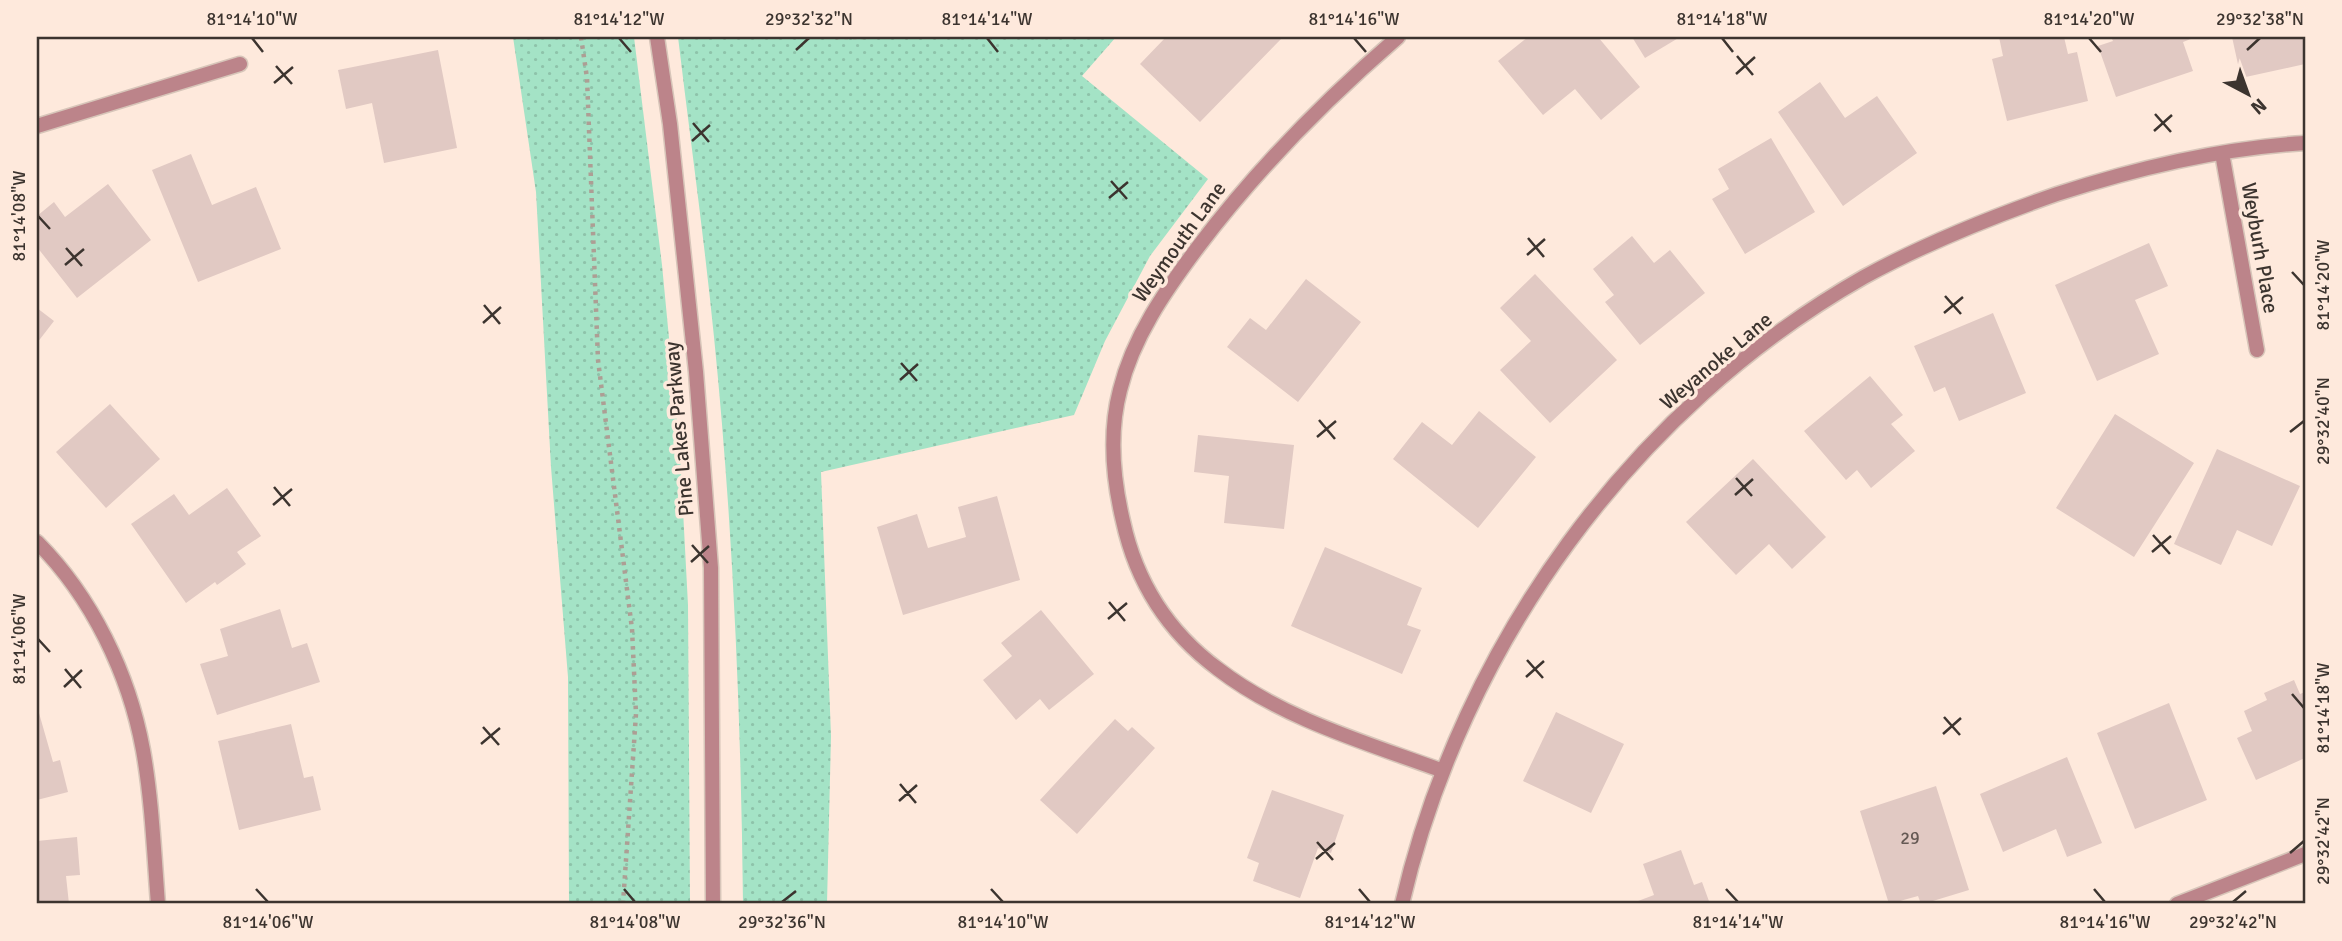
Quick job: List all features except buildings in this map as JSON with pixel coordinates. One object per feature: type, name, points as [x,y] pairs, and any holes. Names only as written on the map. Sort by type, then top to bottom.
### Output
[{"type":"street","name":"Pine Lakes Parkway","points":[[657,37],[673,150],[696,372],[711,568],[713,904]]},
{"type":"street","name":"Weymouth Lane","points":[[1398,37],[1341,86],[1299,128],[1218,221],[1175,278],[1147,322],[1129,359],[1117,404],[1114,462],[1117,498],[1138,573],[1165,615],[1192,646],[1235,681],[1272,703],[1443,771]]},
{"type":"street","points":[[37,126],[240,64]]},
{"type":"street","name":"Weyanoke Lane","points":[[1402,904],[1415,850],[1443,771],[1497,654],[1560,553],[1587,517],[1624,474],[1719,380],[1820,304],[1908,254],[1973,225],[2088,184],[2156,165],[2222,153],[2305,143]]},
{"type":"street","name":"Weyburh Place","points":[[2222,153],[2257,349]]},
{"type":"street","points":[[37,542],[60,568],[91,614],[106,640],[128,694],[147,775],[158,904]]},
{"type":"street","points":[[2177,904],[2305,854]]},
{"type":"path","points":[[581,37],[587,78],[598,360],[632,629],[635,685],[636,714],[623,904]]},
{"type":"path","points":[[836,37],[864,37]]},
{"type":"green space","points":[[513,37],[634,37],[662,265],[680,453],[688,605],[690,904],[569,904],[568,677],[551,467],[536,192]]},
{"type":"green space","points":[[678,37],[1116,37],[1082,76],[1208,179],[1150,256],[1105,341],[1074,415],[821,472],[831,736],[827,904],[743,904],[738,691],[721,408]]}]
